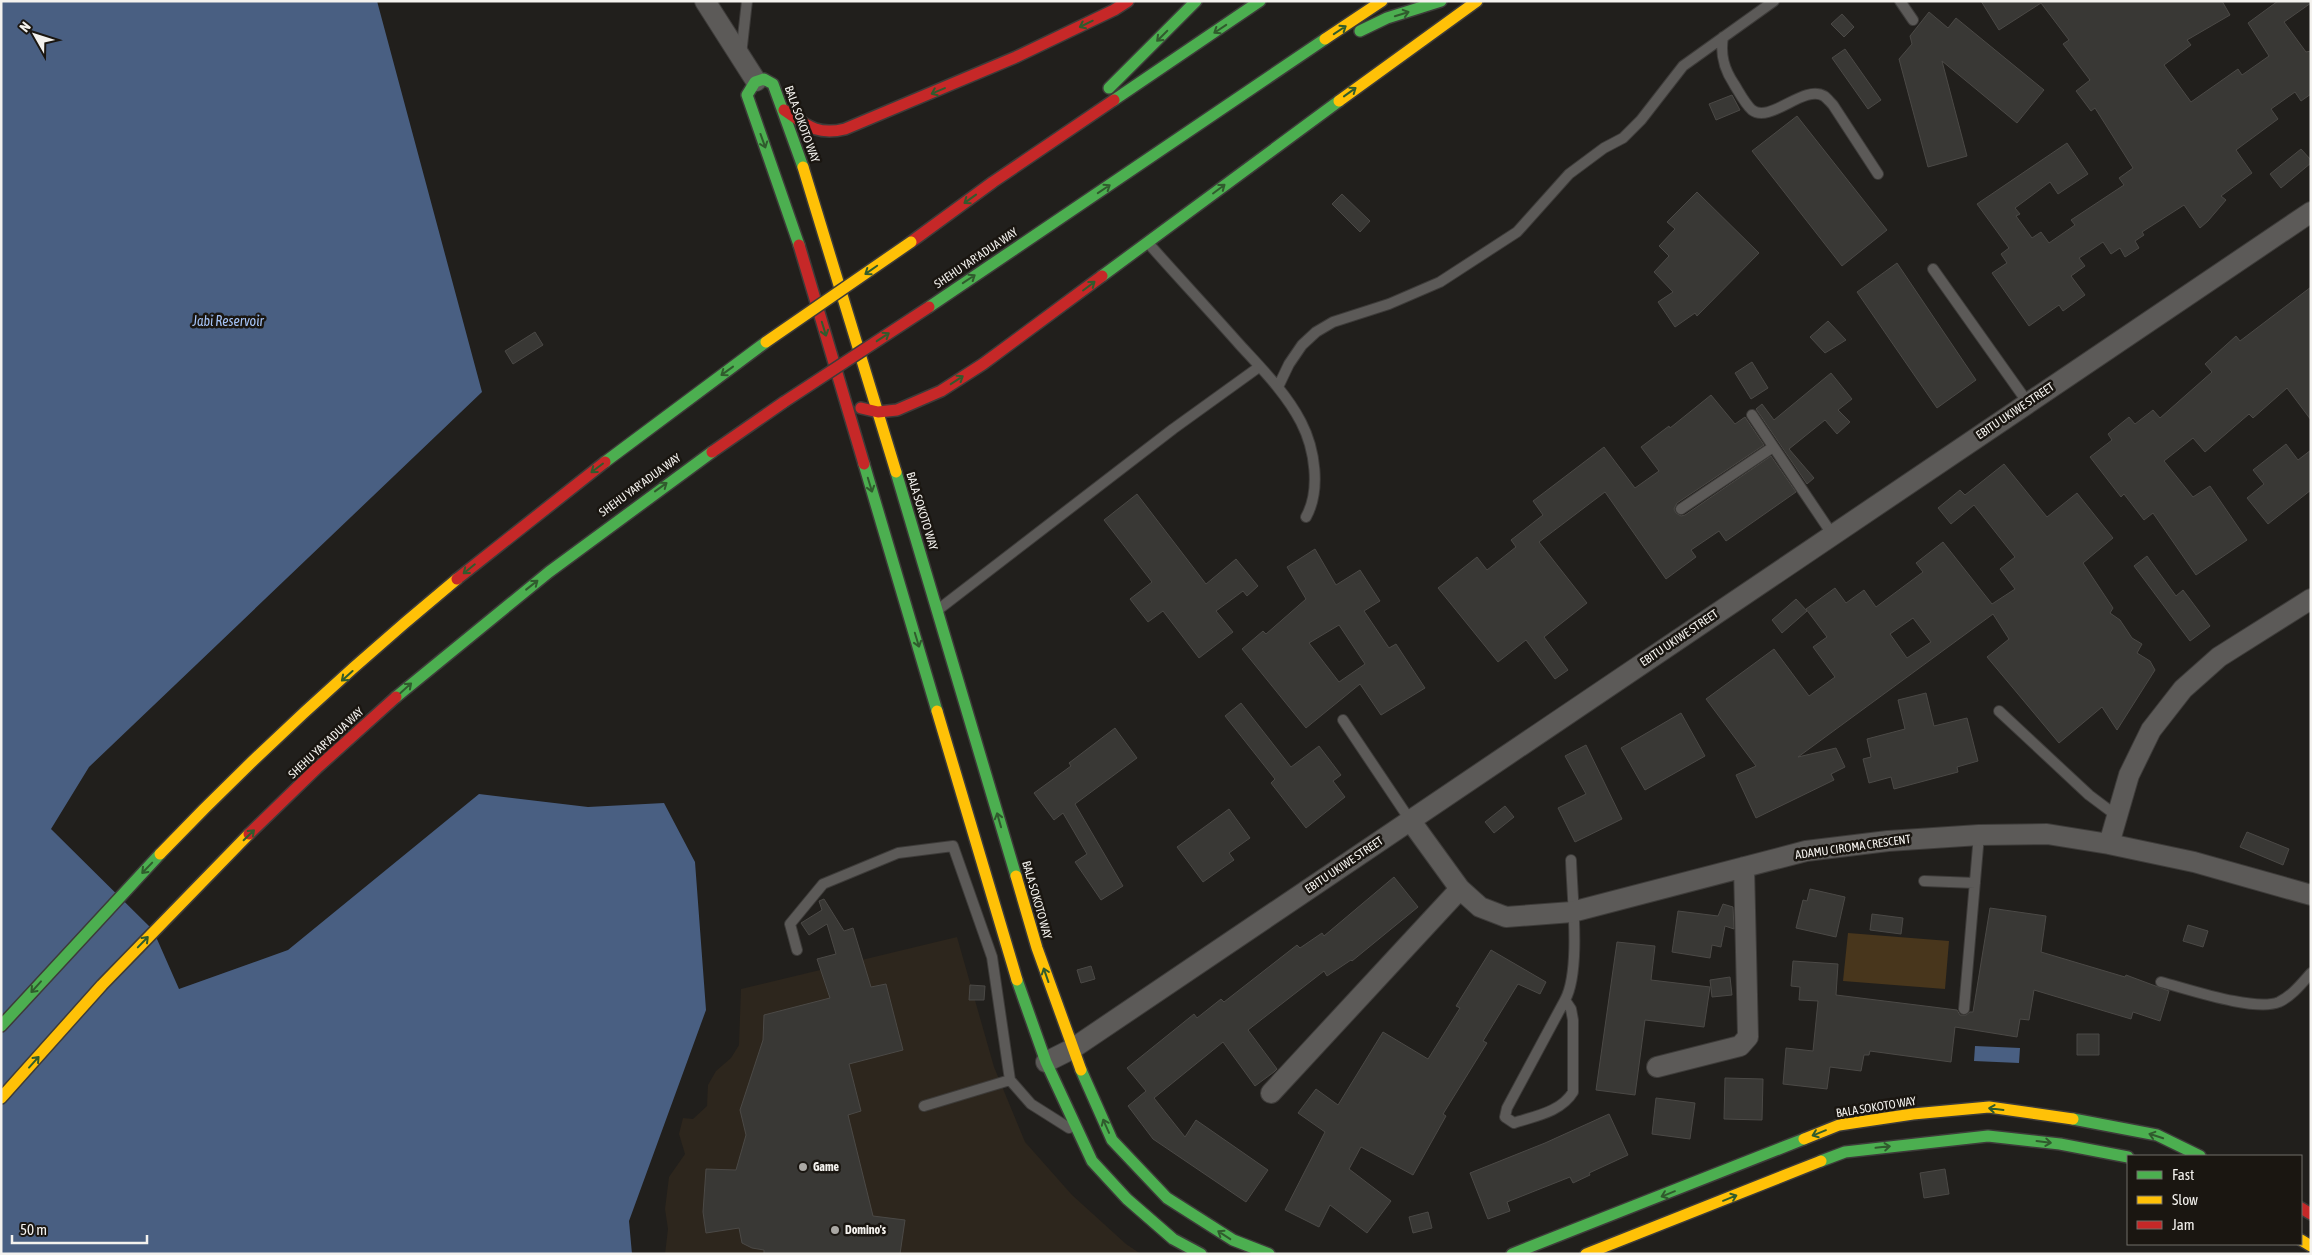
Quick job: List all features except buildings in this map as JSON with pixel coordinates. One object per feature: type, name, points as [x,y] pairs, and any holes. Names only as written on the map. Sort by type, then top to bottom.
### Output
[{"type":"main road","points":[[784,110],[820,132],[830,134],[1008,60],[1110,6],[1128,1]]},
{"type":"main road","points":[[993,182],[1104,93],[1196,1]]},
{"type":"main road","points":[[1,1026],[76,943],[181,833],[276,739],[456,580],[555,499],[766,342],[911,242],[993,182],[1260,1]]},
{"type":"main road","name":"SHEHU YAR'ADUA WAY","points":[[1,1098],[108,979],[214,869],[318,768],[412,683],[598,532],[784,402],[929,307],[1382,1]]},
{"type":"main road","points":[[1206,121],[1365,28],[1387,18],[1441,1]]},
{"type":"main road","points":[[888,449],[895,428],[915,406],[1015,341],[1380,69],[1477,1]]},
{"type":"main road","name":"BALA SOKOTO WAY","points":[[756,81],[764,79],[772,84],[784,110],[800,159],[938,610],[1036,948],[1072,1049],[1112,1140],[1167,1198],[1233,1240],[1269,1254]]},
{"type":"main road","points":[[756,81],[749,86],[747,95],[788,210],[841,385],[964,841],[1046,1062],[1092,1161],[1127,1199],[1173,1239],[1201,1254]]},
{"type":"main road","points":[[824,143],[845,129]]},
{"type":"main road","points":[[788,210],[786,190],[790,175],[800,159],[812,150]]},
{"type":"main road","points":[[841,385],[856,405],[869,412],[879,413],[902,410],[915,406]]},
{"type":"main road","name":"BALA SOKOTO WAY","points":[[1512,1254],[1838,1125],[1913,1114],[1989,1107],[2065,1118],[2156,1135],[2198,1155]]},
{"type":"main road","points":[[1586,1254],[1845,1152],[1988,1136],[2060,1144],[2127,1157]]},
{"type":"street","points":[[705,1],[756,81]]},
{"type":"street","name":"EBITU UKIWE STREET","points":[[1046,1062],[1072,1049],[2311,212]]},
{"type":"street","points":[[2109,844],[2129,775],[2151,730],[2183,689],[2219,656],[2311,599]]},
{"type":"street","name":"ADAMU CIROMA CRESCENT","points":[[1410,820],[1460,889],[1480,908],[1506,917],[1572,912],[1806,851],[1888,840],[1979,835],[2047,834],[2109,844],[2194,862],[2311,895]]},
{"type":"street","points":[[1657,1067],[1740,1046],[1748,1037],[1744,867]]},
{"type":"street","points":[[1271,1093],[1460,889]]},
{"type":"lane","points":[[741,59],[747,1]]},
{"type":"lane","points":[[1278,388],[1289,364],[1302,345],[1316,332],[1333,322],[1390,304],[1440,282],[1517,232],[1569,174],[1604,148],[1623,138],[1684,66],[1774,1]]},
{"type":"lane","points":[[1900,1],[1913,20]]},
{"type":"lane","points":[[1723,37],[1721,50],[1723,62],[1729,77],[1752,110],[1769,112],[1812,94],[1824,96],[1833,105],[1878,174]]},
{"type":"lane","points":[[1148,242],[1278,388],[1301,421],[1309,440],[1314,486],[1312,506],[1306,517]]},
{"type":"lane","points":[[1933,269],[2028,403]]},
{"type":"lane","points":[[938,610],[1173,429],[1260,367]]},
{"type":"lane","points":[[1752,415],[1832,534]]},
{"type":"lane","points":[[1681,510],[1773,447]]},
{"type":"lane","points":[[1999,711],[2089,795],[2117,816]]},
{"type":"lane","points":[[1343,720],[1410,820]]},
{"type":"lane","points":[[1964,1009],[1979,835]]},
{"type":"lane","points":[[797,950],[790,924],[822,884],[898,854],[964,841],[992,957],[1010,1080],[1032,1104],[1080,1135]]},
{"type":"lane","points":[[1565,1000],[1571,1009],[1573,1020],[1573,1092],[1568,1101],[1559,1108],[1514,1124],[1506,1117],[1507,1108],[1565,1000],[1571,990],[1574,975],[1572,860]]},
{"type":"lane","points":[[1924,881],[1975,883]]},
{"type":"lane","points":[[2161,982],[2254,1005],[2279,1002],[2296,990],[2311,973]]},
{"type":"lane","points":[[924,1106],[1010,1080]]},
{"type":"shaded area","points":[[1848,933],[1949,941],[1945,989],[1843,981]]},
{"type":"shaded area","points":[[957,937],[994,1067],[1025,1142],[1072,1195],[1126,1244],[1141,1254],[665,1254],[668,1229],[665,1209],[669,1177],[685,1154],[679,1134],[683,1118],[693,1119],[707,1106],[708,1085],[716,1071],[731,1058],[739,1045],[741,989]]},
{"type":"water","name":"Jabi Reservoir","points":[[1,1],[377,1],[482,392],[89,767],[51,829],[153,930],[179,989],[288,950],[479,794],[588,807],[664,803],[695,862],[706,1010],[629,1221],[632,1254],[1,1254]]},
{"type":"water","points":[[1975,1046],[2020,1048],[2019,1063],[1974,1061]]},
{"type":"traffic: fast","points":[[1109,88],[1196,1]]},
{"type":"traffic: fast","points":[[1114,100],[1260,1]]},
{"type":"traffic: fast","points":[[1360,31],[1387,18],[1441,1]]},
{"type":"traffic: fast","points":[[929,307],[1325,39]]},
{"type":"traffic: fast","points":[[799,245],[747,95],[755,82],[764,79],[773,84],[803,167]]},
{"type":"traffic: fast","points":[[1102,276],[1339,101]]},
{"type":"traffic: fast","points":[[605,462],[766,342]]},
{"type":"traffic: fast","points":[[396,697],[549,572],[712,452]]},
{"type":"traffic: fast","points":[[864,464],[937,711]]},
{"type":"traffic: fast","points":[[896,472],[1016,876]]},
{"type":"traffic: fast","points":[[1,1026],[160,854]]},
{"type":"traffic: fast","points":[[1017,980],[1046,1062],[1092,1161],[1127,1199],[1173,1239],[1201,1254]]},
{"type":"traffic: fast","points":[[1081,1070],[1112,1140],[1167,1198],[1233,1240],[1269,1254]]},
{"type":"traffic: fast","points":[[2073,1119],[2157,1135],[2198,1155]]},
{"type":"traffic: fast","points":[[1821,1161],[1845,1152],[1988,1136],[2060,1144],[2127,1157]]},
{"type":"traffic: fast","points":[[1512,1254],[1804,1139]]},
{"type":"traffic: slow","points":[[1325,39],[1382,1]]},
{"type":"traffic: slow","points":[[1339,101],[1477,1]]},
{"type":"traffic: slow","points":[[803,167],[896,472]]},
{"type":"traffic: slow","points":[[766,342],[911,242]]},
{"type":"traffic: slow","points":[[160,854],[304,712],[457,579]]},
{"type":"traffic: slow","points":[[937,711],[1017,980]]},
{"type":"traffic: slow","points":[[1,1098],[102,985],[249,834]]},
{"type":"traffic: slow","points":[[1016,876],[1037,948],[1081,1070]]},
{"type":"traffic: slow","points":[[1804,1139],[1839,1125],[1913,1114],[1989,1107],[2073,1119]]},
{"type":"traffic: slow","points":[[1586,1254],[1821,1161]]},
{"type":"traffic: slow","points":[[2302,1241],[2311,1246]]},
{"type":"traffic: jam","points":[[784,110],[812,128],[827,131],[845,129],[1016,57],[1114,10],[1128,1]]},
{"type":"traffic: jam","points":[[911,242],[993,182],[1114,100]]},
{"type":"traffic: jam","points":[[799,245],[864,464]]},
{"type":"traffic: jam","points":[[861,408],[878,412],[897,410],[941,391],[983,364],[1102,276]]},
{"type":"traffic: jam","points":[[784,402],[929,307]]},
{"type":"traffic: jam","points":[[712,452],[784,402]]},
{"type":"traffic: jam","points":[[457,579],[605,462]]},
{"type":"traffic: jam","points":[[249,834],[317,768],[396,697]]},
{"type":"traffic: jam","points":[[2302,1209],[2311,1214]]},
{"type":"place","name":"Game","points":[[803,1167]]},
{"type":"place","name":"Domino's","points":[[835,1230]]}]
